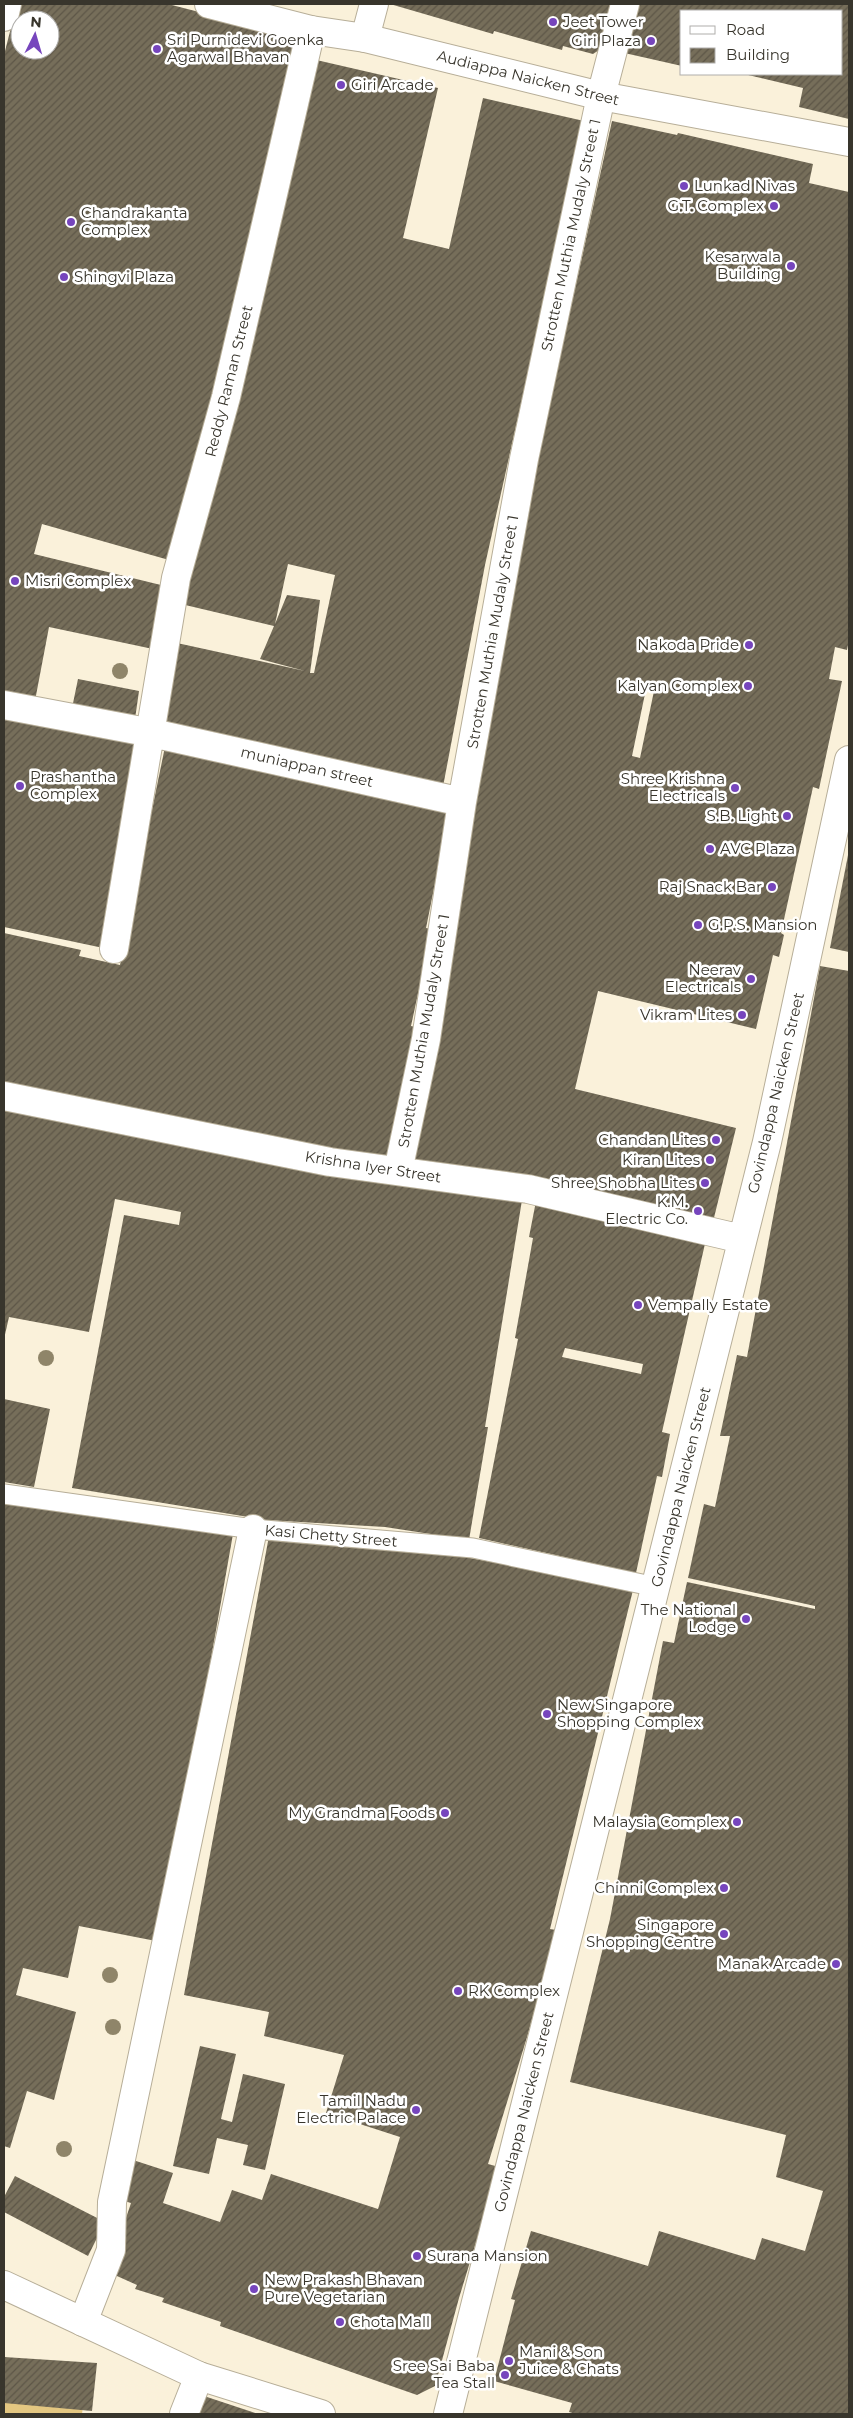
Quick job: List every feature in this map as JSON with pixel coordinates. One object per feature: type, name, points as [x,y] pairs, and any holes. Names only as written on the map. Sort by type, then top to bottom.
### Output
[{"type":"street","points":[[4,17],[7,4]]},
{"type":"street","name":"Audiappa Naicken Street","points":[[209,4],[311,30],[365,38],[601,96],[686,114],[849,142]]},
{"type":"street","points":[[365,38],[374,4]]},
{"type":"street","name":"Strotten Muthia Mudaly Street 1","points":[[398,1171],[426,1039],[462,802],[526,450],[601,96],[625,4]]},
{"type":"street","name":"Reddy Raman Street","points":[[152,733],[176,578],[226,396],[311,30]]},
{"type":"street","name":"muniappan street","points":[[4,705],[152,733],[462,802]]},
{"type":"street","points":[[114,949],[152,733]]},
{"type":"street","name":"Govindappa Naicken Street","points":[[448,2414],[767,1142],[849,760]]},
{"type":"street","name":"Krishna Iyer Street","points":[[4,1096],[330,1162],[528,1190],[742,1240]]},
{"type":"street","points":[[83,2322],[111,2250],[112,2202],[253,1529]]},
{"type":"street","points":[[4,2285],[199,2376],[321,2414]]},
{"type":"street","points":[[184,2414],[199,2376]]},
{"type":"lane","name":"Kasi Chetty Street","points":[[4,1494],[253,1529],[473,1548],[656,1588]]},
{"type":"shaded area","points":[[4,2393],[83,2406],[82,2414],[4,2414]]},
{"type":"building","points":[[17,4],[168,4],[304,39],[201,465],[193,463],[169,560],[42,524],[34,554],[165,586],[153,649],[49,627],[34,706],[4,699],[4,55],[10,31],[10,60],[60,60],[60,10],[15,10]]},
{"type":"building","points":[[390,4],[620,4],[608,44],[593,54],[563,46],[562,50],[494,31],[493,34]]},
{"type":"building","points":[[635,4],[849,4],[849,119],[799,107],[803,88],[748,75],[843,75],[843,10],[680,10],[680,66],[620,52]]},
{"type":"building","points":[[312,59],[438,88],[403,238],[449,249],[483,98],[584,121],[485,565],[442,792],[162,729],[177,643],[305,671],[260,659],[274,626],[181,604]],"holes":[[[288,564],[335,575],[314,673],[310,673],[320,600],[287,595],[275,624]]]},
{"type":"building","points":[[612,121],[677,135],[678,133],[813,164],[809,183],[849,192],[849,640],[847,650],[835,647],[829,679],[842,681],[819,789],[813,787],[781,933],[784,935],[779,957],[773,955],[756,1029],[598,991],[575,1089],[736,1128],[711,1230],[405,1157],[498,658],[520,557],[516,556]],"holes":[[[646,689],[654,691],[640,758],[632,756]]]},
{"type":"building","points":[[78,679],[139,691],[134,726],[71,713]]},
{"type":"building","points":[[4,713],[147,742],[108,949],[4,927]]},
{"type":"building","points":[[166,742],[451,804],[426,928],[432,929],[411,1026],[420,1028],[395,1164],[4,1087],[4,933],[81,950],[79,956],[120,965]]},
{"type":"building","points":[[849,855],[849,952],[830,948]]},
{"type":"building","points":[[820,966],[849,971],[849,2414],[576,2414],[569,2412],[572,2403],[494,2381],[515,2300],[511,2299],[531,2231],[648,2266],[659,2231],[755,2260],[762,2238],[805,2251],[823,2191],[776,2177],[786,2135],[570,2082],[610,1919],[663,1641],[674,1643],[687,1582],[815,1609],[815,1606],[688,1578],[704,1504],[715,1507],[730,1436],[720,1436],[737,1355],[747,1357]]},
{"type":"building","points":[[4,1105],[523,1194],[485,1427],[488,1427],[469,1540],[385,1527],[266,1520],[72,1488],[124,1215],[179,1225],[181,1212],[115,1199],[89,1332],[9,1317],[4,1339]]},
{"type":"building","points":[[537,1196],[707,1235],[662,1432],[670,1434],[662,1477],[657,1476],[636,1573],[479,1538],[518,1339],[515,1338],[533,1238],[529,1237]],"holes":[[[565,1348],[643,1364],[641,1374],[562,1357]]]},
{"type":"building","points":[[4,1399],[50,1409],[34,1487],[4,1482]]},
{"type":"building","points":[[4,1502],[233,1534],[161,1942],[79,1926],[68,1978],[23,1968],[16,1995],[76,2012],[54,2100],[27,2091],[10,2148],[4,2146]]},
{"type":"building","points":[[269,1536],[454,1555],[497,1563],[498,1560],[633,1590],[550,1929],[556,1930],[528,2034],[488,2164],[499,2167],[459,2298],[435,2386],[417,2395],[220,2326],[221,2322],[162,2302],[164,2298],[135,2289],[137,2285],[108,2272],[131,2203],[121,2200],[133,2160],[173,2173],[163,2203],[220,2222],[232,2190],[262,2200],[271,2174],[378,2209],[400,2137],[326,2113],[344,2055],[264,2036],[269,2012],[184,1995]]},
{"type":"building","points":[[200,2046],[236,2054],[221,2119],[232,2122],[243,2074],[285,2084],[265,2170],[243,2165],[248,2145],[217,2138],[209,2174],[173,2166]]},
{"type":"building","points":[[15,2176],[105,2222],[88,2256],[4,2212],[4,2197]]},
{"type":"building","points":[[4,2357],[97,2363],[92,2411],[4,2403]]},
{"type":"building","points":[[198,2394],[258,2414],[191,2414]]},
{"type":"place","name":"Jeet Tower","points":[[553,22]]},
{"type":"place","name":"Giri Plaza","points":[[651,41]]},
{"type":"place","name":"Sri Purnidevi Goenka Agarwal Bhavan","points":[[157,49]]},
{"type":"place","name":"Giri Arcade","points":[[341,85]]},
{"type":"place","name":"Lunkad Nivas","points":[[684,186]]},
{"type":"place","name":"G.T. Complex","points":[[774,206]]},
{"type":"place","name":"Chandrakanta Complex","points":[[71,222]]},
{"type":"place","name":"Kesarwala Building","points":[[791,266]]},
{"type":"place","name":"Shingvi Plaza","points":[[64,277]]},
{"type":"place","name":"Misri Complex","points":[[15,581]]},
{"type":"place","name":"Nakoda Pride","points":[[749,645]]},
{"type":"place","name":"Kalyan Complex","points":[[748,686]]},
{"type":"place","name":"Prashantha Complex","points":[[20,786]]},
{"type":"place","name":"Shree Krishna Electricals","points":[[735,788]]},
{"type":"place","name":"S.B. Light","points":[[787,816]]},
{"type":"place","name":"AVC Plaza","points":[[710,849]]},
{"type":"place","name":"Raj Snack Bar","points":[[772,887]]},
{"type":"place","name":"G.P.S. Mansion","points":[[698,925]]},
{"type":"place","name":"Neerav Electricals","points":[[751,979]]},
{"type":"place","name":"Vikram Lites","points":[[742,1015]]},
{"type":"place","name":"Chandan Lites","points":[[716,1140]]},
{"type":"place","name":"Kiran Lites","points":[[710,1160]]},
{"type":"place","name":"Shree Shobha Lites","points":[[705,1183]]},
{"type":"place","name":"K.M. Electric Co.","points":[[698,1211]]},
{"type":"place","name":"Vempally Estate","points":[[638,1305]]},
{"type":"place","name":"The National Lodge","points":[[746,1619]]},
{"type":"place","name":"New Singapore Shopping Complex","points":[[547,1714]]},
{"type":"place","name":"My Grandma Foods","points":[[445,1813]]},
{"type":"place","name":"Malaysia Complex","points":[[737,1822]]},
{"type":"place","name":"Chinni Complex","points":[[724,1888]]},
{"type":"place","name":"Singapore Shopping Centre","points":[[724,1934]]},
{"type":"place","name":"Manak Arcade","points":[[836,1964]]},
{"type":"place","name":"RK Complex","points":[[458,1991]]},
{"type":"place","name":"Tamil Nadu Electric Palace","points":[[416,2110]]},
{"type":"place","name":"Surana Mansion","points":[[417,2256]]},
{"type":"place","name":"New Prakash Bhavan Pure Vegetarian","points":[[254,2289]]},
{"type":"place","name":"Chota Mall","points":[[340,2322]]},
{"type":"place","name":"Mani & Son Juice & Chats","points":[[509,2361]]},
{"type":"place","name":"Sree Sai Baba Tea Stall","points":[[505,2375]]}]
